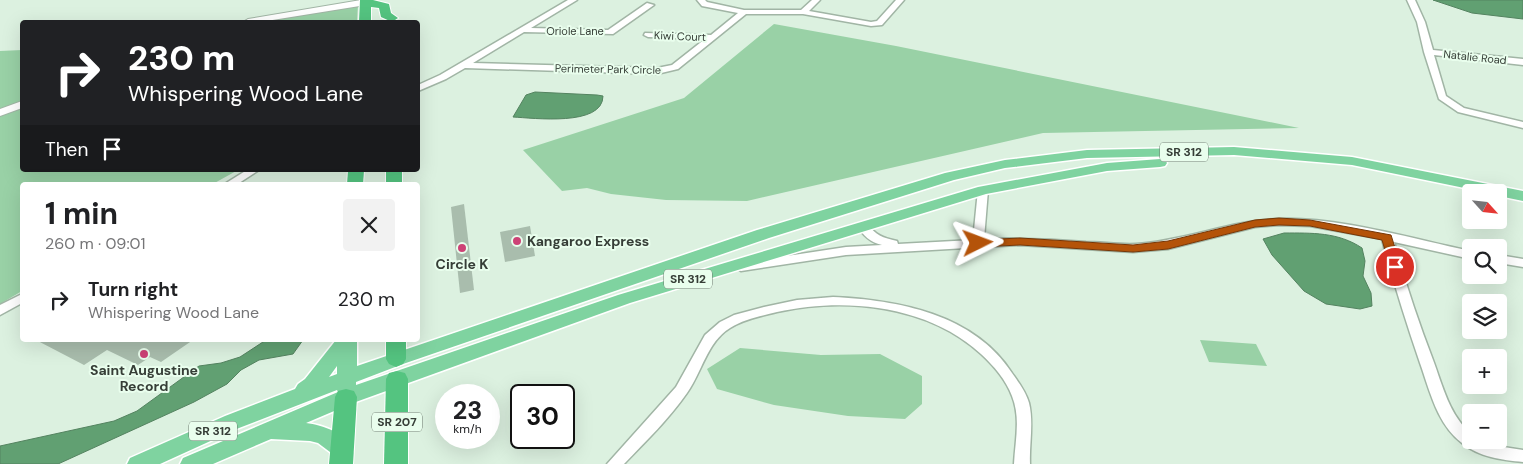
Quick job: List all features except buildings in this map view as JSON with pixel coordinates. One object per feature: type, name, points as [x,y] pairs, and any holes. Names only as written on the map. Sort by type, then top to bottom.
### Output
[{"type":"highway","points":[[392,0],[392,20]]},
{"type":"highway","points":[[365,20],[366,1],[385,6],[385,15],[392,20]]},
{"type":"highway","name":"SR 207","points":[[396,359],[396,464]]},
{"type":"highway","points":[[342,456],[346,387]]},
{"type":"main road","name":"SR 312","points":[[191,464],[266,431],[396,359],[762,234],[974,170],[1005,164],[1087,154],[1234,151],[1352,161],[1523,196]]},
{"type":"main road","name":"SR 312","points":[[396,359],[624,299],[983,190],[1107,167],[1158,163],[1243,160],[1395,171]]},
{"type":"main road","points":[[974,170],[982,174],[984,178],[983,190]]},
{"type":"main road","points":[[288,400],[312,384],[345,342]]},
{"type":"main road","points":[[346,387],[347,342]]},
{"type":"main road","name":"SR 312","points":[[138,464],[232,422],[288,400],[346,387]]},
{"type":"main road","points":[[266,431],[316,432],[329,438],[342,456]]},
{"type":"street","points":[[324,8],[348,0]]},
{"type":"street","points":[[420,87],[464,65],[573,0]]},
{"type":"street","points":[[702,0],[705,4],[744,12],[803,12],[867,24],[879,23],[900,0]]},
{"type":"street","points":[[803,12],[816,0]]},
{"type":"street","points":[[1411,0],[1422,22],[1428,52],[1442,97],[1447,103],[1471,114],[1523,124]]},
{"type":"street","points":[[259,20],[366,1]]},
{"type":"street","name":"Oriole Lane","points":[[522,30],[610,32],[650,5]]},
{"type":"street","name":"Perimeter Park Circle","points":[[464,65],[657,71],[675,66],[744,12]]},
{"type":"street","name":"Kiwi Court","points":[[648,35],[712,37]]},
{"type":"street","name":"Natalie Road","points":[[1428,52],[1523,62]]},
{"type":"street","points":[[0,113],[20,105]]},
{"type":"street","points":[[233,182],[251,172]]},
{"type":"street","points":[[978,243],[983,190]]},
{"type":"street","points":[[708,274],[794,258],[846,251],[1020,241],[1133,248],[1168,245],[1255,224],[1279,222],[1310,223],[1462,253]]},
{"type":"street","points":[[863,225],[866,232],[882,242],[912,247]]},
{"type":"street","points":[[1387,237],[1403,297],[1446,417],[1460,434],[1473,444],[1489,451],[1523,456]]},
{"type":"street","points":[[1507,260],[1523,263]]},
{"type":"street","points":[[0,311],[20,299]]},
{"type":"street","points":[[615,464],[682,390],[707,342],[724,325],[737,318],[780,306],[834,301],[870,303],[914,312],[952,328],[987,350],[1011,377],[1020,395],[1024,411],[1025,430],[1022,464]]},
{"type":"shaded area","points":[[1433,0],[1523,0],[1523,19],[1472,13]]},
{"type":"shaded area","points":[[358,5],[357,20],[268,20]]},
{"type":"shaded area","points":[[774,24],[896,46],[1299,128],[1043,133],[747,201],[666,200],[611,194],[587,188],[562,191],[523,150],[684,98]]},
{"type":"shaded area","points":[[20,50],[20,102],[0,111],[0,51]]},
{"type":"shaded area","points":[[535,92],[603,96],[600,106],[580,117],[550,119],[513,117],[526,95]]},
{"type":"shaded area","points":[[20,107],[20,172],[234,172],[216,182],[20,182],[20,292],[0,304],[0,116]]},
{"type":"shaded area","points":[[1284,233],[1334,236],[1362,248],[1365,261],[1363,276],[1371,293],[1372,306],[1360,309],[1326,304],[1304,291],[1272,255],[1263,239]]},
{"type":"shaded area","points":[[1200,340],[1256,344],[1267,366],[1209,362]]},
{"type":"shaded area","points":[[263,342],[302,342],[293,354],[259,360],[241,370],[227,384],[194,402],[58,464],[0,464],[0,446],[114,421],[137,411],[199,366],[221,363],[240,357]]},
{"type":"shaded area","points":[[740,348],[821,355],[880,354],[922,376],[922,404],[905,419],[848,416],[774,405],[717,389],[707,369]]},
{"type":"place","name":"Kangaroo Express","points":[[517,241]]},
{"type":"place","name":"Circle K","points":[[462,248]]},
{"type":"place","name":"Saint Augustine Record","points":[[144,354]]},
{"type":"route","points":[[978,243],[1020,241],[1133,248],[1168,245],[1255,224],[1279,222],[1310,223],[1387,237],[1395,267]]}]
